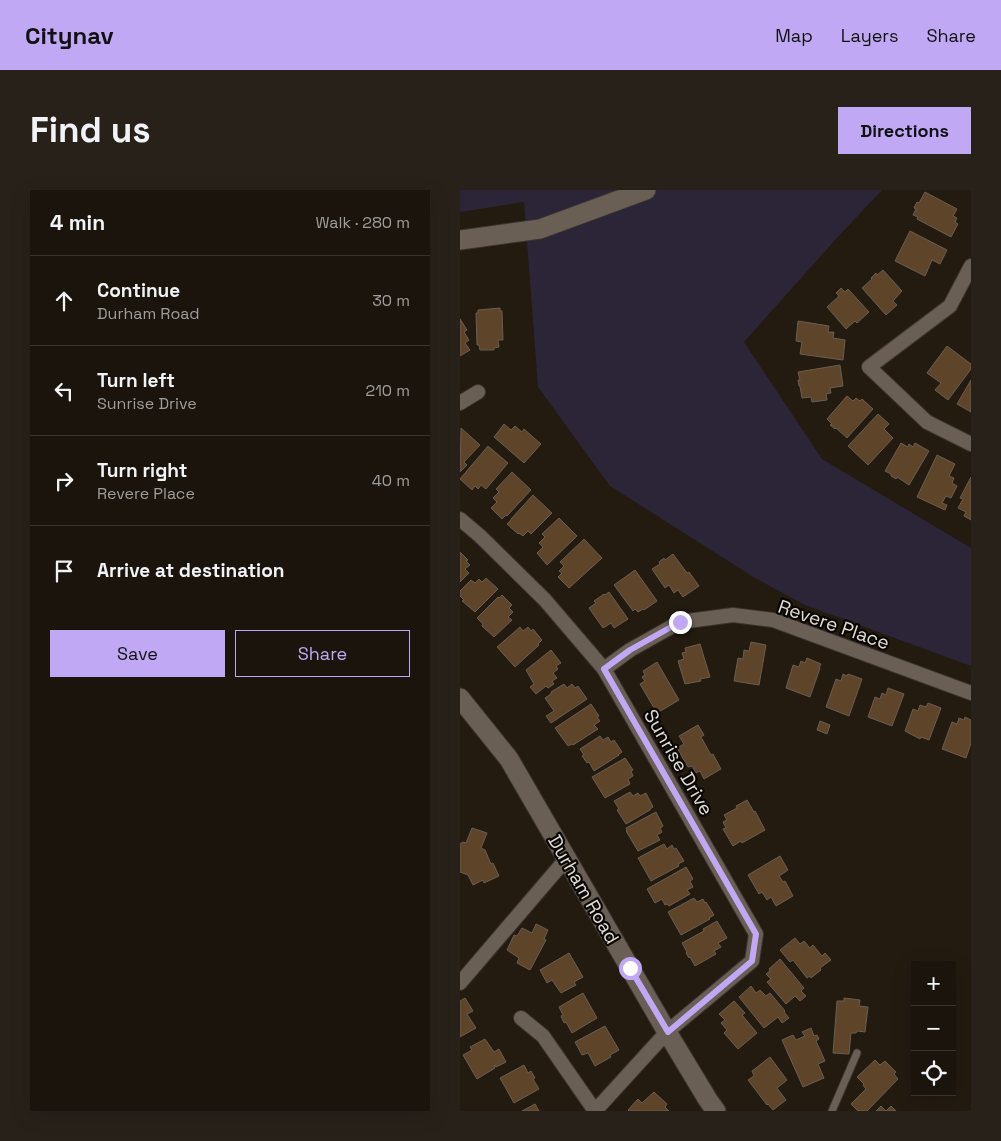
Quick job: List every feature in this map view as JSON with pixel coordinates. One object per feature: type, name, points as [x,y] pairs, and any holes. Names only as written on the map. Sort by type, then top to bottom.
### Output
[{"type":"main road","points":[[460,240],[540,229],[646,190]]},
{"type":"main road","name":"Durham Road","points":[[460,698],[509,759],[716,1111]]},
{"type":"street","points":[[971,266],[950,306],[869,367],[928,422],[971,444]]},
{"type":"street","points":[[460,403],[478,392]]},
{"type":"street","name":"Sunrise Drive","points":[[460,519],[545,600],[604,669],[756,934],[752,961],[668,1032],[595,1111]]},
{"type":"street","name":"Revere Place","points":[[604,669],[630,650],[680,622],[733,615],[773,620],[971,693]]},
{"type":"street","points":[[462,976],[567,858]]},
{"type":"street","points":[[521,1018],[543,1036],[595,1111]]},
{"type":"lane","points":[[832,1111],[857,1053]]},
{"type":"shaded area","points":[[460,190],[882,190],[744,342],[822,459],[971,548],[971,666],[805,605],[755,578],[610,486],[538,387],[524,202],[460,212]]},
{"type":"building","points":[[925,192],[957,209],[953,216],[957,218],[955,222],[958,224],[951,237],[913,215],[917,202],[919,203]]},
{"type":"building","points":[[910,231],[947,250],[940,264],[932,260],[925,276],[895,261]]},
{"type":"building","points":[[883,270],[902,291],[893,301],[897,305],[886,315],[862,288],[876,273],[877,275]]},
{"type":"building","points":[[841,288],[845,292],[848,289],[869,312],[857,323],[855,321],[846,329],[827,307],[839,296],[836,293]]},
{"type":"building","points":[[500,308],[500,311],[502,311],[503,340],[498,340],[499,347],[494,348],[494,350],[480,350],[479,345],[477,345],[476,313],[478,313],[478,310]]},
{"type":"building","points":[[460,319],[467,330],[464,332],[469,340],[465,343],[470,350],[460,356]]},
{"type":"building","points":[[798,321],[829,326],[828,332],[834,332],[833,338],[845,340],[843,360],[800,354],[802,342],[796,341]]},
{"type":"building","points":[[947,346],[971,364],[971,369],[948,400],[935,390],[941,383],[927,373]]},
{"type":"building","points":[[840,365],[843,386],[830,388],[831,393],[826,394],[827,400],[812,402],[811,397],[802,398],[798,372]]},
{"type":"building","points":[[971,380],[971,412],[957,404]]},
{"type":"building","points":[[847,396],[853,401],[856,398],[860,401],[862,399],[873,409],[847,438],[830,425],[832,424],[827,419]]},
{"type":"building","points":[[878,414],[889,424],[884,429],[893,438],[868,465],[848,446]]},
{"type":"building","points":[[504,424],[511,430],[515,426],[522,432],[524,429],[541,444],[524,463],[494,437]]},
{"type":"building","points":[[461,428],[480,445],[464,462],[467,465],[460,472]]},
{"type":"building","points":[[901,443],[908,447],[909,444],[913,447],[915,443],[929,451],[909,485],[885,471]]},
{"type":"building","points":[[488,446],[508,463],[486,489],[481,485],[478,489],[475,486],[472,490],[460,479]]},
{"type":"building","points":[[937,455],[955,464],[949,476],[954,478],[952,483],[957,486],[951,498],[946,496],[942,503],[947,505],[945,510],[917,497]]},
{"type":"building","points":[[512,472],[531,490],[502,519],[491,508],[497,502],[493,498],[499,492],[496,489]]},
{"type":"building","points":[[971,477],[971,520],[964,516],[966,512],[958,508],[963,499],[960,498]]},
{"type":"building","points":[[533,495],[552,513],[531,534],[528,531],[523,536],[507,524]]},
{"type":"building","points":[[559,518],[577,536],[547,565],[537,553],[543,547],[539,543],[545,537],[542,534]]},
{"type":"building","points":[[584,539],[602,558],[569,588],[558,577],[562,573],[559,571],[564,566],[560,562]]},
{"type":"building","points":[[460,552],[470,565],[465,569],[469,573],[460,582]]},
{"type":"building","points":[[673,554],[699,586],[683,597],[678,590],[674,593],[669,585],[665,588],[652,569],[660,564],[659,562],[664,558],[665,560]]},
{"type":"building","points":[[635,570],[657,601],[638,612],[635,609],[633,611],[614,585]]},
{"type":"building","points":[[486,578],[498,589],[475,612],[462,601],[464,600],[460,596],[460,591],[471,580],[475,583],[479,579],[482,582]]},
{"type":"building","points":[[609,592],[628,619],[614,628],[611,623],[603,628],[589,608],[596,603],[594,601]]},
{"type":"building","points":[[502,595],[512,605],[509,608],[513,612],[508,617],[512,620],[494,637],[482,626],[483,624],[477,618]]},
{"type":"building","points":[[520,627],[523,631],[528,627],[531,631],[533,629],[542,640],[515,667],[497,647]]},
{"type":"building","points":[[751,642],[766,645],[759,685],[734,681],[738,658],[743,659],[744,650],[749,651]]},
{"type":"building","points":[[700,644],[710,677],[685,684],[678,661],[684,659],[682,653],[686,652],[685,648]]},
{"type":"building","points":[[551,650],[561,663],[556,666],[558,669],[553,673],[557,678],[552,681],[554,684],[548,688],[546,686],[536,694],[530,687],[534,684],[526,670]]},
{"type":"building","points":[[807,658],[821,664],[810,697],[786,688],[793,665],[799,667],[801,661],[805,663]]},
{"type":"building","points":[[657,662],[679,700],[657,713],[640,684],[645,681],[642,677],[645,675],[643,671]]},
{"type":"building","points":[[843,674],[862,679],[849,716],[826,707],[836,679],[841,681]]},
{"type":"building","points":[[564,684],[567,688],[572,684],[575,688],[578,686],[587,699],[551,723],[546,716],[554,711],[545,698]]},
{"type":"building","points":[[888,688],[904,694],[892,726],[868,717],[875,697],[880,699],[882,693],[886,695]]},
{"type":"building","points":[[928,703],[941,708],[929,740],[921,737],[920,739],[905,731],[913,709],[918,711],[920,705],[926,707]]},
{"type":"building","points":[[591,704],[599,716],[597,717],[600,721],[594,725],[598,729],[573,745],[568,746],[555,728]]},
{"type":"building","points":[[965,717],[971,720],[971,743],[966,758],[942,749],[952,722],[957,724],[959,718],[964,720]]},
{"type":"building","points":[[820,721],[830,725],[827,734],[817,730]]},
{"type":"building","points":[[698,725],[704,735],[701,737],[721,769],[704,779],[700,771],[696,773],[692,766],[688,767],[677,748],[684,744],[679,736]]},
{"type":"building","points":[[600,736],[603,740],[608,737],[611,742],[614,740],[622,752],[594,771],[589,762],[587,763],[582,756],[584,755],[580,749]]},
{"type":"building","points":[[625,758],[633,770],[631,771],[633,776],[628,779],[630,784],[605,798],[592,777]]},
{"type":"building","points":[[630,792],[633,796],[638,793],[640,796],[646,793],[653,807],[626,824],[617,810],[619,809],[614,801]]},
{"type":"building","points":[[747,800],[765,830],[733,846],[723,829],[726,828],[723,822],[727,820],[724,815]]},
{"type":"building","points":[[656,812],[663,826],[660,828],[662,832],[657,835],[660,840],[638,851],[626,828]]},
{"type":"building","points":[[472,828],[487,833],[481,848],[485,850],[499,876],[484,883],[483,880],[473,885],[468,875],[460,872],[460,844],[466,843]]},
{"type":"building","points":[[664,844],[667,849],[672,845],[674,849],[676,848],[684,861],[678,864],[679,866],[651,881],[638,858]]},
{"type":"building","points":[[780,856],[788,870],[779,876],[783,882],[785,881],[793,896],[776,906],[771,897],[767,900],[762,892],[759,894],[748,875]]},
{"type":"building","points":[[686,867],[693,879],[690,881],[693,887],[687,890],[690,894],[669,906],[665,905],[662,899],[655,903],[647,889]]},
{"type":"building","points":[[694,898],[697,902],[703,899],[714,915],[681,935],[668,912]]},
{"type":"building","points":[[717,921],[727,938],[718,943],[721,947],[714,951],[716,954],[695,966],[682,943],[704,931],[703,929]]},
{"type":"building","points":[[536,924],[548,930],[544,939],[546,940],[530,970],[517,963],[519,958],[507,950],[514,935],[517,936],[522,928],[532,933]]},
{"type":"building","points":[[795,938],[800,944],[804,941],[810,948],[813,945],[822,956],[825,953],[831,960],[811,978],[810,976],[807,978],[793,960],[790,962],[780,950]]},
{"type":"building","points":[[569,953],[583,977],[574,982],[576,985],[561,993],[552,980],[547,983],[540,970]]},
{"type":"building","points":[[780,959],[804,988],[801,991],[806,996],[800,1001],[795,996],[786,1004],[767,982],[771,979],[766,974]]},
{"type":"building","points":[[751,986],[756,993],[760,990],[766,996],[770,993],[789,1018],[782,1023],[778,1017],[764,1028],[739,997]]},
{"type":"building","points":[[583,993],[597,1018],[572,1033],[566,1022],[564,1023],[559,1007]]},
{"type":"building","points":[[465,998],[473,1011],[467,1014],[476,1028],[460,1037],[460,1001]]},
{"type":"building","points":[[844,998],[860,1000],[859,1006],[868,1007],[865,1032],[857,1031],[856,1033],[851,1033],[849,1054],[833,1053],[837,1001],[844,1001]]},
{"type":"building","points":[[734,1001],[745,1013],[742,1015],[757,1033],[738,1049],[724,1033],[727,1030],[721,1023],[725,1020],[719,1014]]},
{"type":"building","points":[[605,1026],[619,1050],[595,1066],[588,1053],[582,1055],[575,1042]]},
{"type":"building","points":[[811,1028],[814,1036],[817,1035],[819,1039],[816,1041],[825,1061],[818,1064],[824,1078],[803,1087],[782,1040],[793,1035],[796,1040],[805,1036],[802,1032]]},
{"type":"building","points":[[485,1039],[494,1052],[499,1049],[506,1062],[496,1067],[495,1065],[495,1068],[477,1079],[463,1055],[472,1050],[470,1047]]},
{"type":"building","points":[[770,1057],[787,1080],[777,1088],[786,1100],[773,1110],[748,1080],[754,1076],[752,1071]]},
{"type":"building","points":[[875,1060],[880,1065],[885,1061],[896,1072],[894,1074],[898,1079],[867,1111],[858,1111],[851,1104],[866,1089],[857,1077]]},
{"type":"building","points":[[524,1065],[528,1073],[531,1071],[539,1089],[514,1103],[500,1078]]},
{"type":"building","points":[[654,1092],[667,1104],[665,1107],[669,1111],[628,1110],[638,1099],[642,1103]]},
{"type":"building","points":[[535,1104],[539,1111],[522,1111]]},
{"type":"building","points":[[881,1106],[886,1111],[876,1111]]},
{"type":"building","points":[[891,1106],[896,1111],[886,1111]]},
{"type":"route","points":[[630,968],[668,1032],[752,961],[756,934],[604,669],[630,650],[680,622]]}]
